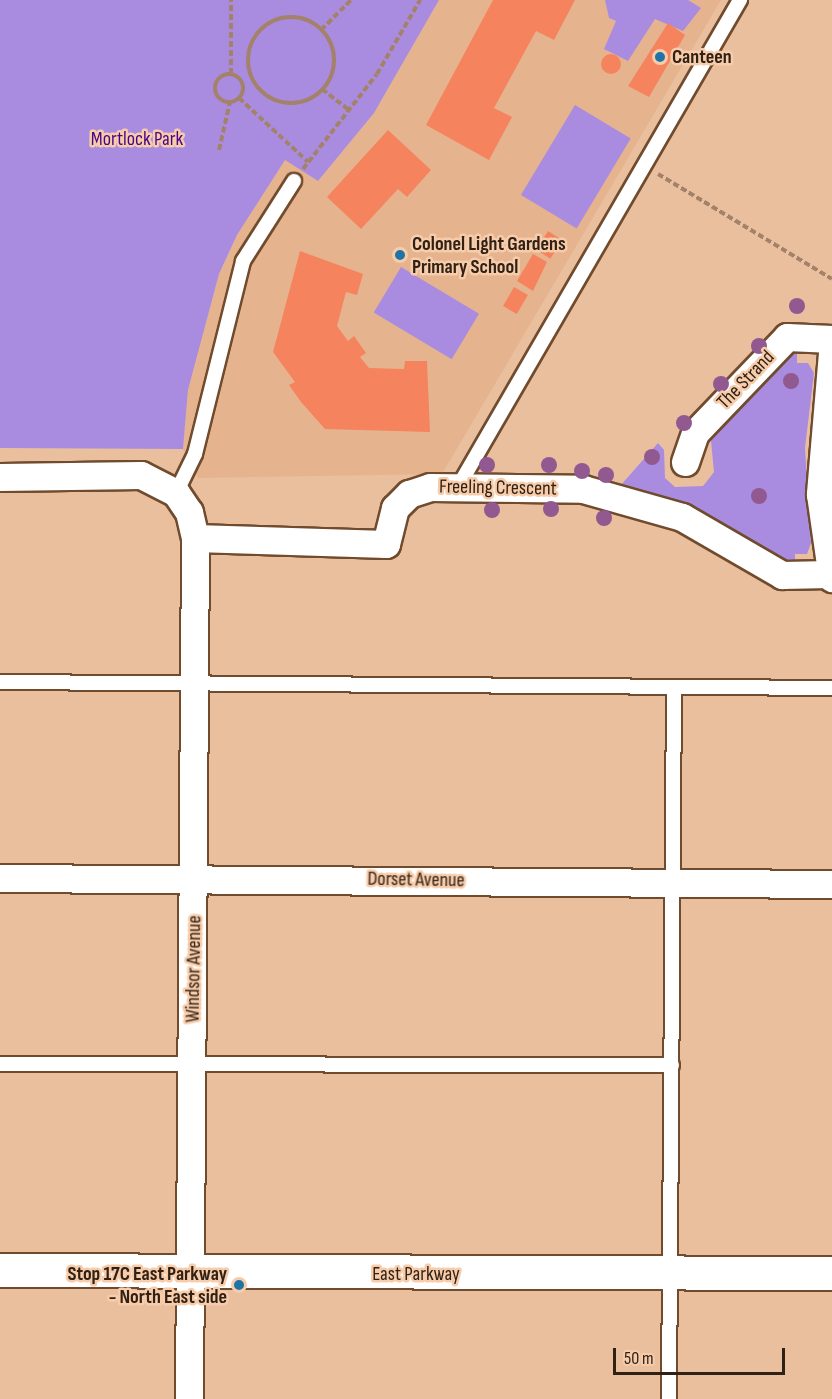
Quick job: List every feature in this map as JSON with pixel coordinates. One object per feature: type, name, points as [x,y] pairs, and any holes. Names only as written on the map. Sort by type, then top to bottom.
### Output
[{"type":"street","name":"The Strand","points":[[686,462],[695,433],[787,338],[832,339]]},
{"type":"street","points":[[832,353],[820,494],[832,575]]},
{"type":"street","points":[[0,477],[141,475],[176,493],[189,512],[195,538]]},
{"type":"street","name":"Freeling Crescent","points":[[195,538],[386,544],[395,508],[409,494],[430,487],[583,489],[682,517],[782,575],[832,575]]},
{"type":"street","name":"Windsor Avenue","points":[[189,1399],[195,877],[192,683],[195,538]]},
{"type":"street","name":"Dorset Avenue","points":[[0,878],[195,877],[832,884]]},
{"type":"street","name":"East Parkway","points":[[0,1270],[671,1276],[832,1273]]},
{"type":"lane","points":[[458,487],[740,0]]},
{"type":"lane","points":[[176,493],[195,454],[243,261],[294,181]]},
{"type":"lane","points":[[0,682],[832,688]]},
{"type":"lane","points":[[669,1399],[674,687]]},
{"type":"lane","points":[[0,1064],[672,1065]]},
{"type":"path","points":[[231,0],[231,75]]},
{"type":"path","points":[[321,30],[351,0]]},
{"type":"path","points":[[294,181],[349,110],[420,0]]},
{"type":"path","points":[[293,17],[321,30],[333,53],[322,89],[309,99],[282,102],[269,97],[252,78],[249,48],[266,25],[293,17]]},
{"type":"path","points":[[230,102],[216,89],[222,77],[231,75],[242,83]]},
{"type":"path","points":[[242,83],[252,78]]},
{"type":"path","points":[[239,98],[242,83]]},
{"type":"path","points":[[322,89],[349,110]]},
{"type":"path","points":[[230,102],[239,98]]},
{"type":"path","points":[[239,98],[309,162]]},
{"type":"path","points":[[219,150],[230,102]]},
{"type":"path","points":[[644,165],[832,279]]},
{"type":"shaded area","name":"Colonel Light Gardens Primary School","points":[[439,0],[721,0],[442,474],[198,478],[183,449],[188,390],[219,274],[237,235],[285,159],[318,181],[374,113]]},
{"type":"green space","name":"Mortlock Park","points":[[0,0],[439,0],[374,113],[318,181],[285,160],[237,235],[219,274],[188,390],[183,449],[0,448]]},
{"type":"green space","points":[[605,0],[688,0],[701,8],[683,31],[655,19],[628,61],[604,49],[616,21],[609,18]]},
{"type":"green space","points":[[575,105],[631,138],[577,228],[521,195]]},
{"type":"green space","points":[[401,267],[479,314],[452,359],[374,312]]},
{"type":"green space","points":[[797,352],[797,363],[808,363],[814,373],[805,448],[811,543],[807,554],[795,554],[795,568],[700,511],[620,486],[658,443],[664,450],[665,478],[675,487],[703,486],[714,472],[711,441],[719,427],[786,355]]},
{"type":"building","points":[[493,0],[575,0],[554,40],[536,31],[494,108],[512,117],[489,160],[426,125]]},
{"type":"building","name":"Canteen","points":[[668,23],[685,35],[649,97],[628,86]]},
{"type":"building","points":[[611,54],[618,57],[621,64],[618,71],[611,74],[604,71],[601,64],[604,57]]},
{"type":"building","points":[[388,130],[431,170],[407,197],[398,189],[361,229],[327,197]]},
{"type":"building","points":[[548,231],[562,240],[550,259],[536,249]]},
{"type":"building","points":[[300,251],[363,274],[357,295],[346,292],[337,326],[348,341],[354,336],[366,353],[360,357],[369,368],[404,369],[405,361],[427,361],[430,432],[325,429],[301,402],[289,385],[295,382],[273,352]]},
{"type":"building","points":[[533,254],[547,262],[533,291],[517,281]]},
{"type":"building","points":[[514,287],[528,295],[517,314],[503,306]]},
{"type":"place","name":"Canteen","points":[[660,57]]},
{"type":"place","name":"Colonel Light Gardens Primary School","points":[[400,255]]},
{"type":"place","name":"Stop 17C East Parkway - North East side","points":[[239,1285]]}]
